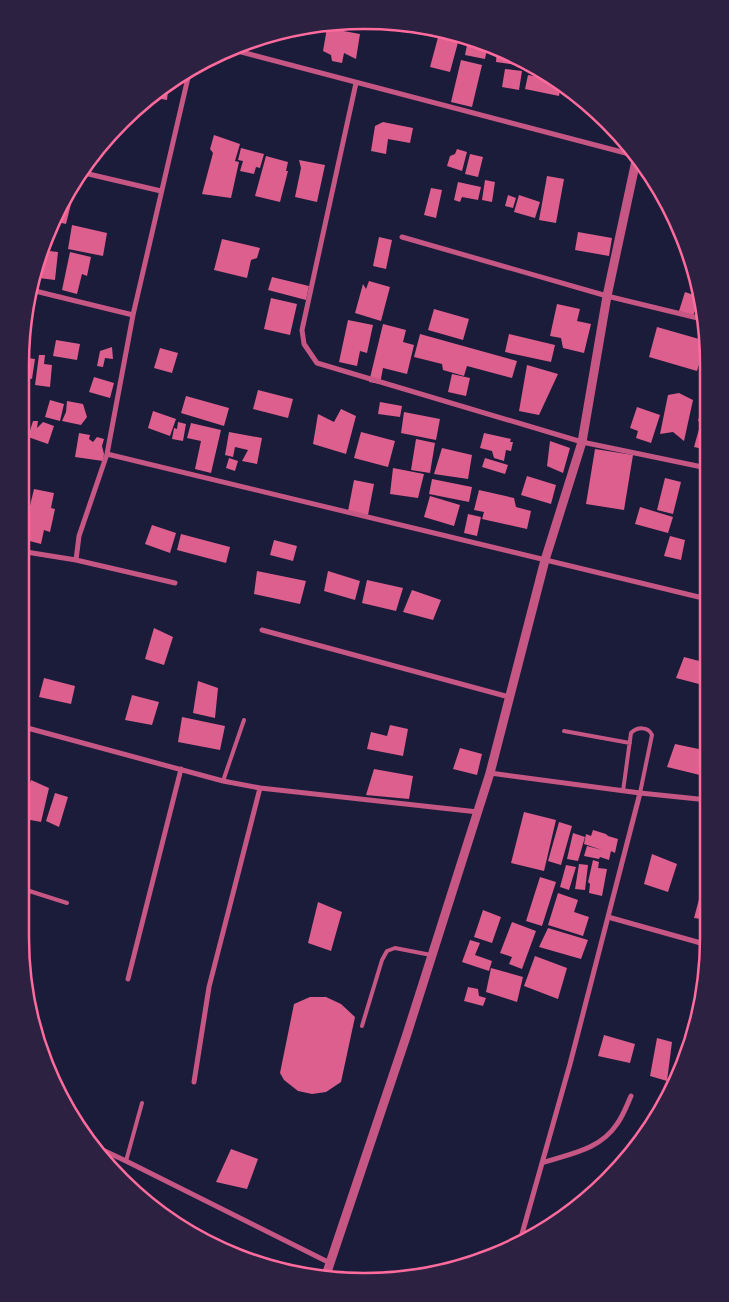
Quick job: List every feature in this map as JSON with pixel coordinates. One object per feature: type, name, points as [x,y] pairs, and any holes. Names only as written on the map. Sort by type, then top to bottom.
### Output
[{"type":"street","points":[[242,52],[625,153]]},
{"type":"street","points":[[76,560],[79,536],[107,454],[133,315],[188,79]]},
{"type":"street","points":[[356,83],[302,330],[304,344],[317,364],[582,442],[700,467]]},
{"type":"street","points":[[327,1271],[490,773],[545,560],[582,442],[607,296],[635,165]]},
{"type":"street","points":[[88,174],[161,191]]},
{"type":"street","points":[[402,237],[607,296],[697,318]]},
{"type":"street","points":[[37,291],[133,315]]},
{"type":"street","points":[[107,454],[700,597]]},
{"type":"street","points":[[29,552],[76,560],[175,583]]},
{"type":"street","points":[[262,630],[509,697]]},
{"type":"street","points":[[29,728],[223,781],[260,788],[478,812]]},
{"type":"street","points":[[128,979],[181,769]]},
{"type":"street","points":[[490,773],[700,799]]},
{"type":"street","points":[[194,1082],[209,987],[260,788]]},
{"type":"street","points":[[522,1234],[570,1064],[640,793]]},
{"type":"street","points":[[608,917],[700,943]]},
{"type":"street","points":[[542,1164],[593,1147],[604,1140],[617,1124],[632,1096]]},
{"type":"street","points":[[106,1151],[330,1263]]},
{"type":"lane","points":[[223,781],[244,720]]},
{"type":"lane","points":[[623,791],[631,734],[639,728],[651,732],[652,735],[640,793]]},
{"type":"lane","points":[[564,731],[630,744]]},
{"type":"lane","points":[[29,891],[67,903]]},
{"type":"lane","points":[[362,1026],[382,960],[387,951],[395,948],[431,955]]},
{"type":"lane","points":[[126,1161],[142,1103]]},
{"type":"building","points":[[337,30],[360,34],[356,59],[344,53],[342,63],[332,61],[331,55],[323,51],[326,31]]},
{"type":"building","points":[[438,37],[458,42],[450,72],[430,67]]},
{"type":"building","points":[[467,45],[486,52],[485,59],[465,55]]},
{"type":"building","points":[[496,56],[516,65],[496,62]]},
{"type":"building","points":[[461,60],[482,65],[472,107],[451,102]]},
{"type":"building","points":[[505,69],[522,71],[519,90],[502,87]]},
{"type":"building","points":[[528,75],[536,77],[560,91],[559,96],[525,89]]},
{"type":"building","points":[[168,92],[167,100],[159,99]]},
{"type":"building","points":[[383,122],[413,128],[410,143],[388,139],[386,154],[371,151],[375,126]]},
{"type":"building","points":[[214,135],[240,144],[235,161],[239,162],[231,198],[202,194],[213,153],[210,149]]},
{"type":"building","points":[[241,148],[264,154],[260,168],[256,167],[254,174],[240,171],[243,161],[238,160]]},
{"type":"building","points":[[457,149],[467,152],[462,171],[447,166],[450,156],[455,154]]},
{"type":"building","points":[[470,154],[483,157],[478,177],[465,174]]},
{"type":"building","points":[[266,156],[288,162],[286,171],[288,171],[280,202],[255,196]]},
{"type":"building","points":[[299,160],[325,165],[317,202],[295,197],[301,168]]},
{"type":"building","points":[[547,176],[564,179],[556,223],[539,220]]},
{"type":"building","points":[[485,180],[495,182],[492,202],[482,200]]},
{"type":"building","points":[[458,182],[481,187],[478,200],[462,197],[460,202],[454,200]]},
{"type":"building","points":[[431,188],[442,190],[436,218],[424,215]]},
{"type":"building","points":[[508,195],[516,198],[513,208],[505,206]]},
{"type":"building","points":[[519,195],[540,202],[535,218],[514,212]]},
{"type":"building","points":[[72,201],[66,224],[60,223]]},
{"type":"building","points":[[72,225],[107,233],[103,256],[68,249]]},
{"type":"building","points":[[578,232],[612,238],[609,256],[575,250]]},
{"type":"building","points":[[379,237],[392,240],[386,269],[373,266]]},
{"type":"building","points":[[222,239],[260,248],[257,258],[251,260],[247,278],[214,270]]},
{"type":"building","points":[[49,251],[58,252],[55,280],[40,278]]},
{"type":"building","points":[[70,252],[91,257],[87,276],[82,274],[77,294],[62,290]]},
{"type":"building","points":[[272,277],[309,286],[306,300],[268,290]]},
{"type":"building","points":[[369,281],[390,287],[381,321],[355,313],[363,284],[366,289]]},
{"type":"building","points":[[685,292],[693,295],[695,309],[693,316],[679,311]]},
{"type":"building","points":[[271,298],[297,304],[290,335],[264,329]]},
{"type":"building","points":[[557,304],[580,309],[577,321],[591,324],[584,353],[563,348],[561,338],[550,336]]},
{"type":"building","points":[[434,309],[469,319],[463,340],[428,330]]},
{"type":"building","points":[[348,320],[373,325],[367,353],[360,351],[357,366],[339,362]]},
{"type":"building","points":[[383,324],[406,330],[403,342],[414,345],[407,374],[383,368],[380,384],[369,382]]},
{"type":"building","points":[[657,327],[699,339],[700,361],[697,371],[649,357]]},
{"type":"building","points":[[420,334],[517,361],[512,378],[467,366],[464,376],[443,370],[442,364],[414,357]]},
{"type":"building","points":[[509,334],[555,345],[551,362],[505,352]]},
{"type":"building","points":[[56,340],[80,344],[77,360],[53,356]]},
{"type":"building","points":[[112,347],[113,359],[105,358],[103,367],[97,366],[100,351]]},
{"type":"building","points":[[160,348],[178,353],[172,373],[154,368]]},
{"type":"building","points":[[39,355],[45,355],[44,364],[52,365],[50,387],[35,385]]},
{"type":"building","points":[[29,358],[35,359],[32,379],[29,378]]},
{"type":"building","points":[[527,365],[558,374],[539,415],[519,411]]},
{"type":"building","points":[[452,374],[470,378],[466,396],[448,392]]},
{"type":"building","points":[[94,377],[114,383],[110,398],[89,392]]},
{"type":"building","points":[[258,390],[293,399],[288,418],[253,409]]},
{"type":"building","points":[[679,393],[693,400],[684,441],[673,432],[660,434],[668,395]]},
{"type":"building","points":[[186,396],[229,408],[224,426],[181,413]]},
{"type":"building","points":[[50,400],[64,404],[60,421],[45,417]]},
{"type":"building","points":[[67,401],[83,404],[87,417],[81,425],[62,421],[66,412]]},
{"type":"building","points":[[380,402],[402,406],[400,417],[378,414]]},
{"type":"building","points":[[637,407],[660,415],[651,443],[636,438],[638,431],[630,428]]},
{"type":"building","points":[[341,409],[356,416],[346,454],[313,444],[318,414],[334,422]]},
{"type":"building","points":[[153,411],[176,419],[170,436],[148,428]]},
{"type":"building","points":[[404,412],[440,419],[436,440],[401,433]]},
{"type":"building","points":[[33,421],[38,421],[37,428],[43,422],[54,426],[48,444],[29,437]]},
{"type":"building","points":[[178,422],[186,424],[183,441],[172,439],[174,428],[177,429]]},
{"type":"building","points":[[191,423],[221,430],[211,473],[195,469],[201,441],[187,438]]},
{"type":"building","points":[[700,426],[700,448],[694,447]]},
{"type":"building","points":[[229,432],[262,438],[257,464],[242,461],[248,450],[235,447],[233,457],[225,455]]},
{"type":"building","points":[[361,432],[395,441],[388,467],[354,458]]},
{"type":"building","points":[[79,433],[90,435],[89,439],[93,442],[97,437],[104,439],[102,446],[103,461],[75,457]]},
{"type":"building","points":[[484,433],[511,439],[510,442],[513,442],[511,451],[506,450],[504,461],[494,458],[492,451],[480,448]]},
{"type":"building","points":[[416,439],[435,443],[430,473],[411,470]]},
{"type":"building","points":[[550,441],[570,448],[563,473],[547,466]]},
{"type":"building","points":[[442,448],[472,455],[468,479],[434,474]]},
{"type":"building","points":[[595,449],[633,455],[624,510],[586,504]]},
{"type":"building","points":[[229,458],[238,461],[235,471],[226,468]]},
{"type":"building","points":[[485,458],[508,465],[505,474],[482,467]]},
{"type":"building","points":[[393,468],[424,474],[418,498],[390,494]]},
{"type":"building","points":[[527,476],[556,485],[551,504],[521,495]]},
{"type":"building","points":[[665,478],[681,482],[673,514],[657,510]]},
{"type":"building","points":[[432,479],[472,487],[469,502],[429,494]]},
{"type":"building","points":[[354,480],[374,484],[368,515],[348,511]]},
{"type":"building","points":[[34,489],[54,493],[51,508],[55,509],[50,532],[44,530],[41,544],[29,541],[29,510]]},
{"type":"building","points":[[479,490],[514,498],[516,507],[531,511],[527,529],[482,519],[484,512],[474,510]]},
{"type":"building","points":[[430,496],[460,505],[454,526],[424,517]]},
{"type":"building","points":[[640,507],[673,517],[668,533],[635,524]]},
{"type":"building","points":[[468,514],[481,517],[477,536],[464,533]]},
{"type":"building","points":[[152,525],[176,533],[170,553],[145,544]]},
{"type":"building","points":[[181,534],[230,547],[226,563],[177,550]]},
{"type":"building","points":[[670,536],[685,540],[681,560],[664,556]]},
{"type":"building","points":[[274,540],[297,546],[293,561],[270,555]]},
{"type":"building","points":[[257,571],[306,581],[300,604],[254,594]]},
{"type":"building","points":[[328,571],[360,581],[355,600],[324,591]]},
{"type":"building","points":[[367,580],[403,588],[396,611],[362,603]]},
{"type":"building","points":[[412,590],[441,600],[433,620],[403,612]]},
{"type":"building","points":[[154,628],[173,637],[164,665],[145,659]]},
{"type":"building","points":[[684,657],[700,661],[699,684],[676,678]]},
{"type":"building","points":[[44,678],[75,686],[71,704],[39,697]]},
{"type":"building","points":[[198,681],[218,688],[215,718],[193,713]]},
{"type":"building","points":[[132,695],[159,702],[152,725],[125,720]]},
{"type":"building","points":[[182,717],[225,726],[220,750],[178,742]]},
{"type":"building","points":[[390,725],[408,729],[403,756],[367,749],[371,732],[387,736]]},
{"type":"building","points":[[675,744],[700,749],[700,775],[667,767]]},
{"type":"building","points":[[460,748],[482,754],[477,775],[453,769]]},
{"type":"building","points":[[374,769],[413,776],[409,799],[366,795]]},
{"type":"building","points":[[31,780],[49,788],[41,822],[29,820],[29,785]]},
{"type":"building","points":[[55,793],[68,797],[59,827],[46,821]]},
{"type":"building","points":[[524,812],[556,820],[544,871],[511,863]]},
{"type":"building","points":[[559,822],[572,826],[561,865],[548,861]]},
{"type":"building","points":[[593,830],[618,839],[615,853],[611,851],[609,860],[600,857],[599,859],[584,856],[587,846],[602,850],[584,844],[586,834],[591,836]]},
{"type":"building","points":[[573,833],[585,837],[578,861],[567,859]]},
{"type":"building","points":[[652,854],[677,864],[668,892],[644,884]]},
{"type":"building","points":[[593,860],[599,862],[598,868],[607,869],[602,896],[589,893],[590,884],[588,882]]},
{"type":"building","points":[[579,864],[588,865],[585,890],[575,889]]},
{"type":"building","points":[[566,865],[576,867],[569,890],[560,887]]},
{"type":"building","points":[[540,877],[556,882],[542,926],[526,921]]},
{"type":"building","points":[[558,893],[578,900],[574,912],[589,917],[583,936],[548,925]]},
{"type":"building","points":[[700,896],[700,919],[694,918]]},
{"type":"building","points":[[318,902],[342,912],[331,951],[308,943]]},
{"type":"building","points":[[483,910],[501,917],[492,943],[474,937]]},
{"type":"building","points":[[512,922],[536,931],[522,969],[509,964],[512,957],[500,953]]},
{"type":"building","points":[[548,928],[588,940],[581,959],[539,947]]},
{"type":"building","points":[[470,940],[480,943],[475,955],[492,961],[489,971],[462,962]]},
{"type":"building","points":[[535,956],[567,968],[558,999],[524,986]]},
{"type":"building","points":[[491,968],[523,977],[517,1002],[486,992]]},
{"type":"building","points":[[468,987],[478,989],[479,996],[486,998],[483,1006],[464,1001]]},
{"type":"building","points":[[310,997],[326,997],[341,1004],[355,1017],[341,1082],[326,1092],[312,1094],[298,1091],[284,1080],[280,1073],[294,1004]]},
{"type":"building","points":[[604,1035],[635,1044],[630,1063],[598,1056]]},
{"type":"building","points":[[657,1038],[672,1042],[667,1081],[650,1076]]},
{"type":"building","points":[[231,1149],[258,1159],[247,1189],[216,1182]]}]
